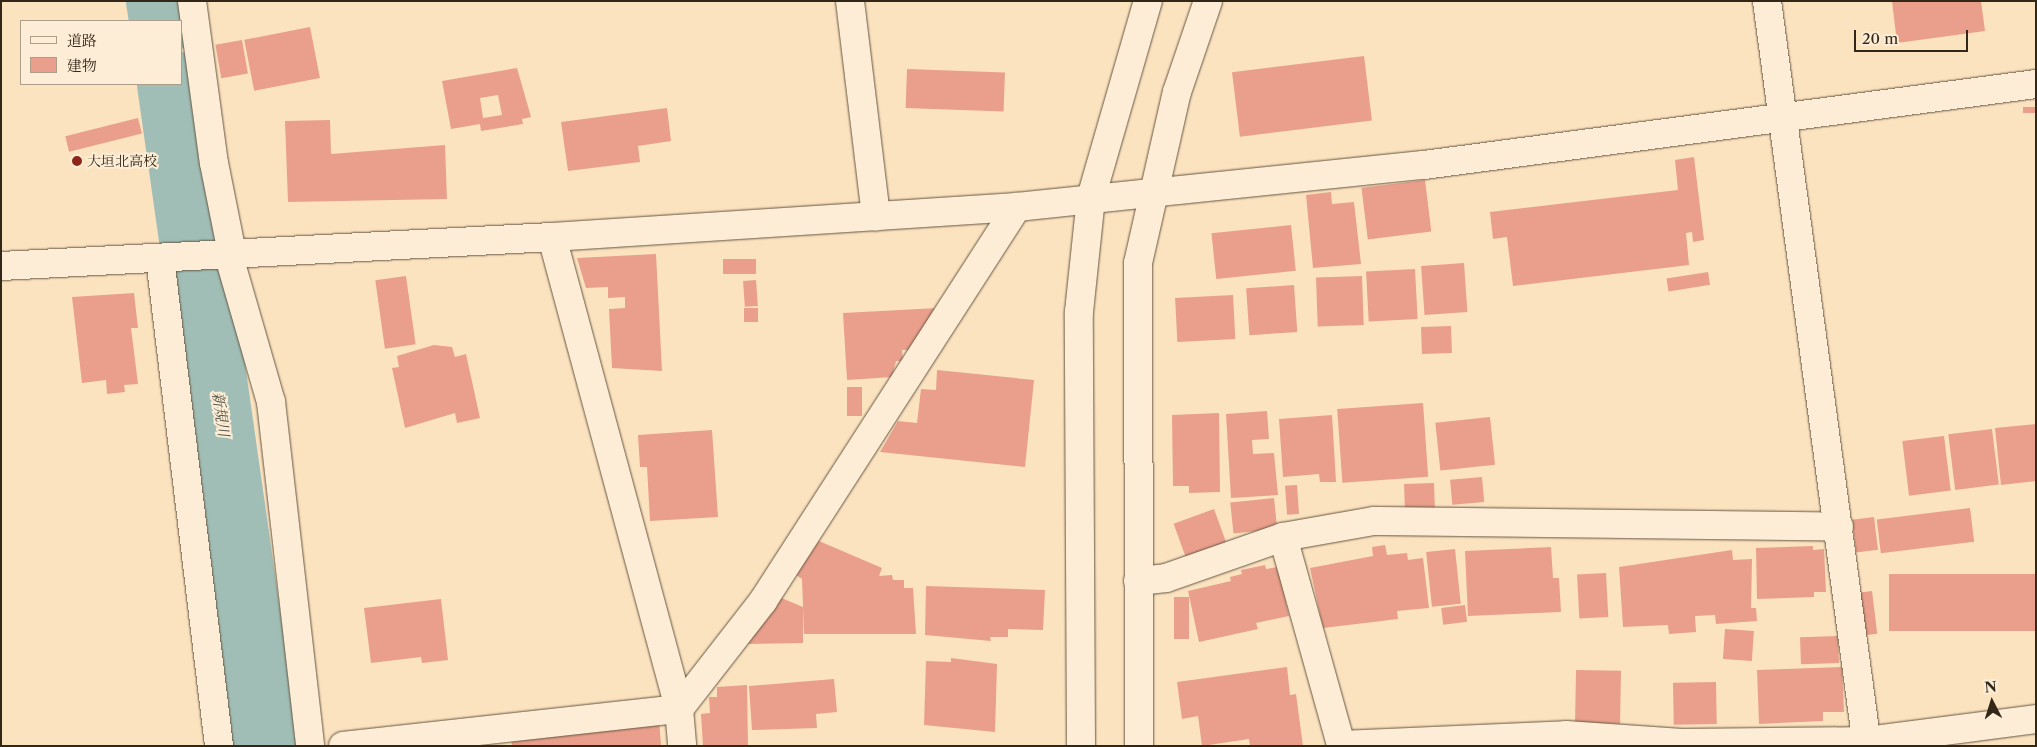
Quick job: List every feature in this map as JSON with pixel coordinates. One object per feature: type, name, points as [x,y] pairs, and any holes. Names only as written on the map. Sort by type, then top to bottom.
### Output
[{"type":"street","points":[[192,1],[214,163],[230,253],[271,402],[310,746]]},
{"type":"street","points":[[850,1],[876,216]]},
{"type":"street","points":[[1081,746],[1079,312],[1091,198],[1148,1]]},
{"type":"street","points":[[1139,746],[1138,263],[1151,193],[1177,92],[1208,1]]},
{"type":"street","points":[[1767,1],[1867,744]]},
{"type":"street","points":[[1,266],[552,237],[1017,207],[1424,165],[2036,84]]},
{"type":"street","points":[[342,746],[679,709],[763,600],[1017,207]]},
{"type":"street","points":[[552,237],[679,709],[682,746]]},
{"type":"street","points":[[168,258],[219,746]]},
{"type":"street","points":[[1138,581],[1166,578],[1283,537],[1374,521],[1838,527]]},
{"type":"street","points":[[1283,537],[1341,745],[1566,735],[1682,743],[1867,744],[2036,719]]},
{"type":"building","points":[[1892,1],[1981,1],[1985,31],[1897,43]]},
{"type":"building","points":[[310,27],[320,78],[254,91],[244,40]]},
{"type":"building","points":[[242,40],[248,73],[221,78],[215,45]]},
{"type":"building","points":[[1364,56],[1372,121],[1240,137],[1232,72]]},
{"type":"building","points":[[517,68],[531,117],[522,119],[523,124],[481,131],[480,124],[451,129],[442,81]],"holes":[[[498,95],[502,115],[483,118],[480,98]]]},
{"type":"building","points":[[907,69],[1005,72],[1004,111],[906,108]]},
{"type":"building","points":[[2023,107],[2036,107],[2036,113],[2023,113]]},
{"type":"building","points":[[667,108],[671,141],[638,146],[640,162],[568,171],[561,122]]},
{"type":"building","points":[[138,118],[142,134],[69,152],[65,136]]},
{"type":"building","points":[[330,120],[331,154],[445,145],[447,199],[288,202],[285,121]]},
{"type":"building","points":[[1694,157],[1704,240],[1693,242],[1692,232],[1686,233],[1689,265],[1513,286],[1507,237],[1493,239],[1490,212],[1678,190],[1675,160]]},
{"type":"building","points":[[1425,180],[1431,232],[1368,239],[1361,188]]},
{"type":"building","points":[[1331,192],[1332,204],[1354,202],[1361,264],[1313,268],[1306,195]]},
{"type":"building","points":[[1291,225],[1296,271],[1216,279],[1211,233]]},
{"type":"building","points":[[656,254],[662,371],[612,368],[609,309],[625,308],[625,297],[608,298],[608,287],[586,288],[577,258]]},
{"type":"building","points":[[723,259],[756,259],[756,274],[723,274]]},
{"type":"building","points":[[1464,263],[1467,312],[1425,315],[1421,266]]},
{"type":"building","points":[[1415,269],[1418,319],[1369,321],[1366,272]]},
{"type":"building","points":[[1708,272],[1710,285],[1669,291],[1667,279]]},
{"type":"building","points":[[406,276],[416,344],[385,349],[375,280]]},
{"type":"building","points":[[1362,276],[1364,325],[1318,327],[1316,278]]},
{"type":"building","points":[[756,280],[758,306],[745,307],[743,281]]},
{"type":"building","points":[[1294,285],[1297,332],[1249,335],[1246,288]]},
{"type":"building","points":[[134,293],[138,328],[131,328],[138,384],[124,385],[125,392],[107,394],[106,380],[82,383],[72,297]]},
{"type":"building","points":[[1233,295],[1235,339],[1177,342],[1175,298]]},
{"type":"building","points":[[744,308],[758,308],[758,322],[744,322]]},
{"type":"building","points":[[938,308],[910,350],[902,350],[903,361],[896,361],[892,377],[847,380],[843,313]]},
{"type":"building","points":[[1451,326],[1452,353],[1422,354],[1421,327]]},
{"type":"building","points":[[434,345],[452,347],[455,357],[466,354],[480,418],[457,423],[455,413],[405,428],[392,368],[399,367],[397,356]]},
{"type":"building","points":[[937,370],[1034,380],[1025,467],[880,452],[898,421],[917,423],[921,389],[936,390]]},
{"type":"building","points":[[847,387],[862,387],[862,416],[847,416]]},
{"type":"building","points":[[1423,403],[1428,477],[1342,483],[1337,409]]},
{"type":"building","points":[[1267,411],[1269,439],[1252,440],[1253,454],[1274,453],[1278,495],[1231,498],[1226,414]]},
{"type":"building","points":[[1219,413],[1220,492],[1189,493],[1189,486],[1173,486],[1172,415]]},
{"type":"building","points":[[1332,415],[1336,482],[1320,482],[1319,474],[1283,477],[1279,419]]},
{"type":"building","points":[[1490,417],[1495,465],[1440,470],[1435,423]]},
{"type":"building","points":[[2036,424],[2036,481],[2001,485],[1995,428]]},
{"type":"building","points":[[1992,429],[1999,485],[1955,490],[1948,434]]},
{"type":"building","points":[[712,430],[718,517],[650,521],[647,467],[640,467],[638,435]]},
{"type":"building","points":[[1944,436],[1951,491],[1909,496],[1902,441]]},
{"type":"building","points":[[1482,477],[1484,502],[1452,505],[1450,480]]},
{"type":"building","points":[[1434,483],[1435,510],[1405,511],[1404,484]]},
{"type":"building","points":[[1297,485],[1299,514],[1287,515],[1285,486]]},
{"type":"building","points":[[1274,498],[1277,529],[1233,533],[1230,503]]},
{"type":"building","points":[[1970,508],[1974,542],[1881,553],[1877,519]]},
{"type":"building","points":[[1214,509],[1227,545],[1187,559],[1174,524]]},
{"type":"building","points":[[1874,517],[1878,550],[1856,552],[1852,520]]},
{"type":"building","points":[[819,541],[882,568],[879,576],[892,575],[893,580],[904,580],[904,588],[913,588],[916,634],[804,634],[802,579],[796,575]]},
{"type":"building","points":[[1385,545],[1387,555],[1407,553],[1408,560],[1423,558],[1429,608],[1397,611],[1398,619],[1323,628],[1310,568],[1373,556],[1372,547]]},
{"type":"building","points":[[1813,546],[1813,550],[1824,549],[1826,592],[1814,592],[1814,597],[1757,599],[1756,548]]},
{"type":"building","points":[[1551,547],[1553,578],[1559,578],[1561,612],[1468,616],[1465,551]]},
{"type":"building","points":[[1455,549],[1461,604],[1432,607],[1426,552]]},
{"type":"building","points":[[1732,550],[1733,560],[1752,559],[1751,608],[1756,608],[1757,621],[1716,624],[1715,615],[1695,616],[1696,632],[1669,634],[1668,625],[1623,627],[1619,567]]},
{"type":"building","points":[[1265,565],[1266,569],[1278,567],[1289,616],[1256,623],[1258,629],[1199,642],[1188,591],[1231,581],[1230,577],[1242,574],[1241,570]]},
{"type":"building","points":[[1606,573],[1608,617],[1579,618],[1577,575]]},
{"type":"building","points":[[1889,574],[2036,574],[2036,631],[1889,631]]},
{"type":"building","points":[[926,586],[1045,590],[1043,630],[1008,629],[1008,637],[990,637],[991,641],[925,635]]},
{"type":"building","points":[[1872,591],[1877,634],[1865,635],[1860,592]]},
{"type":"building","points":[[779,597],[803,607],[803,643],[747,644]]},
{"type":"building","points":[[1174,597],[1189,597],[1189,639],[1174,639]]},
{"type":"building","points":[[441,599],[448,660],[422,663],[421,657],[371,663],[364,608]]},
{"type":"building","points":[[1465,605],[1467,622],[1443,625],[1441,608]]},
{"type":"building","points":[[1725,629],[1754,631],[1752,661],[1723,659]]},
{"type":"building","points":[[1838,636],[1839,663],[1801,664],[1800,637]]},
{"type":"building","points":[[951,658],[997,664],[995,732],[924,725],[926,661],[951,662]]},
{"type":"building","points":[[1287,667],[1290,695],[1296,694],[1303,746],[1250,746],[1249,739],[1202,746],[1198,716],[1182,719],[1177,682]]},
{"type":"building","points":[[1842,667],[1844,712],[1823,712],[1823,721],[1759,724],[1757,670]]},
{"type":"building","points":[[1576,670],[1621,671],[1620,724],[1575,723]]},
{"type":"building","points":[[834,679],[837,712],[816,714],[817,728],[752,730],[749,686]]},
{"type":"building","points":[[1716,682],[1717,724],[1674,725],[1673,683]]},
{"type":"building","points":[[747,685],[748,746],[703,746],[701,714],[710,713],[709,697],[717,697],[717,687]]},
{"type":"building","points":[[659,718],[661,746],[512,746],[511,735]]},
{"type":"waterway","name":"新規川","points":[[160,1],[163,20]]},
{"type":"waterway","name":"新規川","points":[[171,85],[265,746]]},
{"type":"place","name":"大垣北高校","points":[[77,161]]}]
